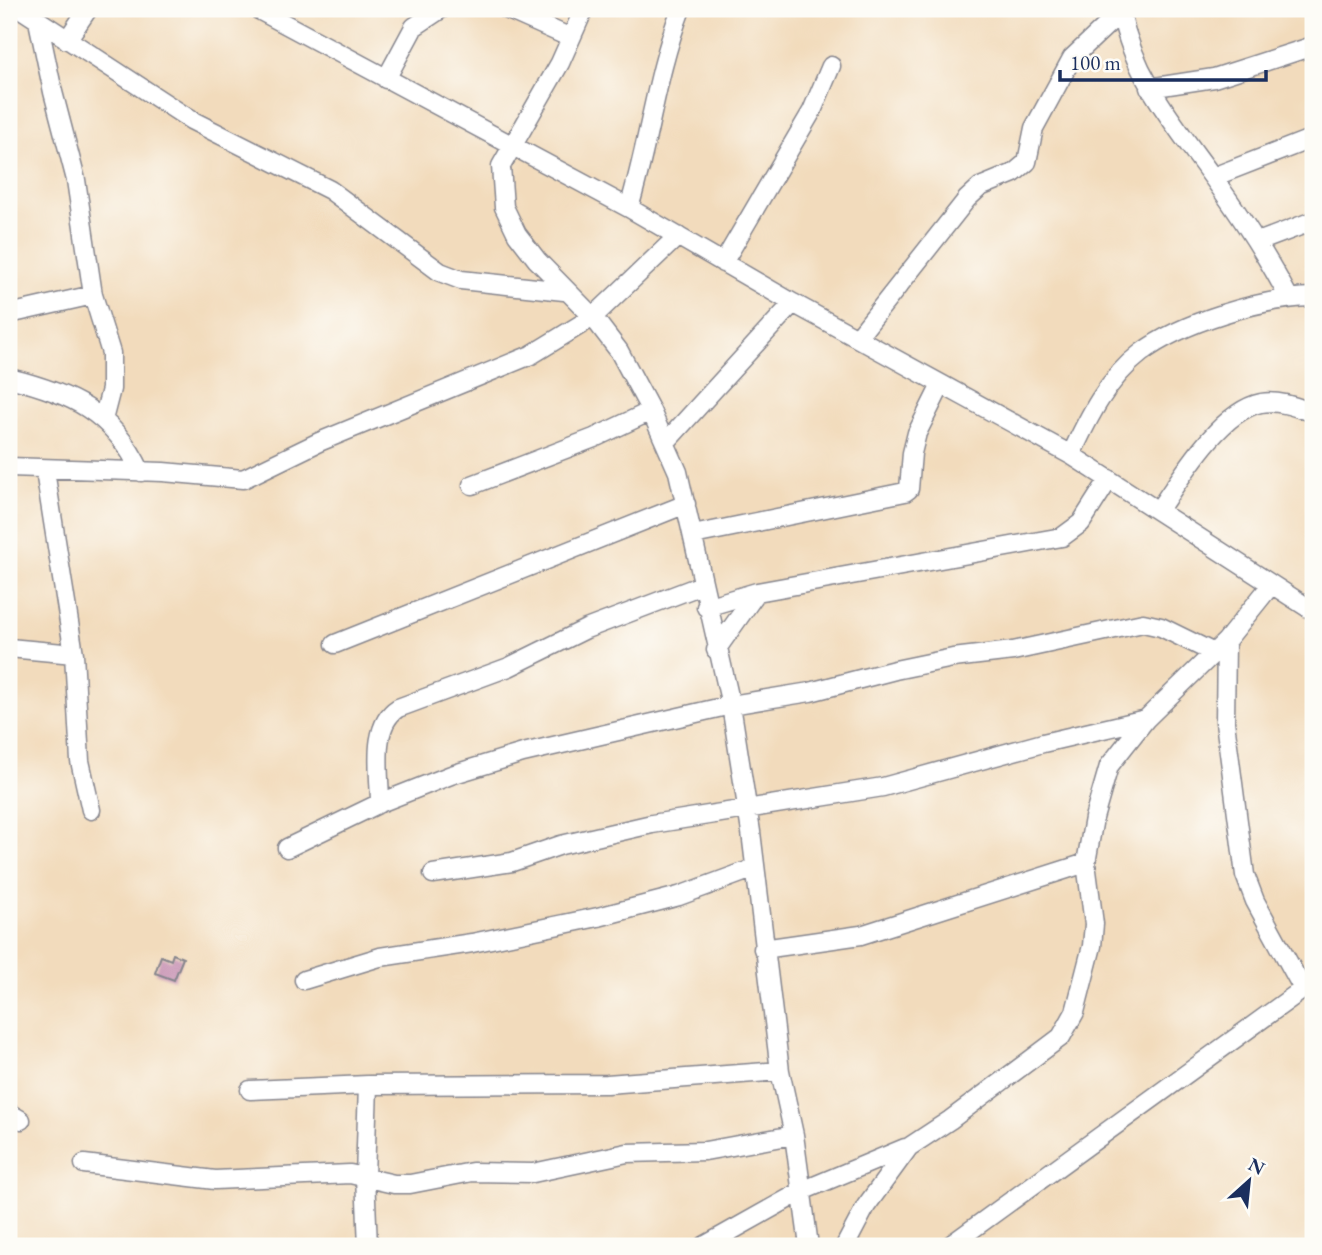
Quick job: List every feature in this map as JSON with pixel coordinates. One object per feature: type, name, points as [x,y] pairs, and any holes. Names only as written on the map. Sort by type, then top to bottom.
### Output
[{"type":"street","points":[[21,9],[191,120],[330,190],[440,272],[461,280],[564,291]]},
{"type":"street","points":[[67,40],[88,9]]},
{"type":"street","points":[[257,9],[629,208],[793,303],[1071,455],[1313,611]]},
{"type":"street","points":[[386,79],[414,27],[441,9]]},
{"type":"street","points":[[506,9],[571,38]]},
{"type":"street","points":[[584,9],[502,166],[504,207],[517,234],[564,291],[593,317],[619,351],[666,442],[686,504],[706,607],[731,705],[748,810],[780,1070],[794,1135],[809,1246]]},
{"type":"street","points":[[629,208],[642,165],[656,86],[681,9]]},
{"type":"street","points":[[1122,10],[1126,39],[1149,88],[1258,242],[1289,298]]},
{"type":"street","points":[[858,337],[967,199],[980,187],[1014,173],[1027,162],[1034,128],[1072,58],[1122,10]]},
{"type":"street","points":[[38,20],[52,92],[76,180],[93,295],[111,353],[111,389],[103,420]]},
{"type":"street","points":[[1149,88],[1214,78],[1313,46]]},
{"type":"street","points":[[723,263],[812,111],[831,66]]},
{"type":"street","points":[[1213,177],[1313,138]]},
{"type":"street","points":[[1258,242],[1313,221]]},
{"type":"street","points":[[9,467],[45,471],[141,472],[243,479],[320,442],[531,355],[593,317],[678,236]]},
{"type":"street","points":[[9,314],[93,295]]},
{"type":"street","points":[[1071,455],[1089,417],[1115,379],[1140,354],[1162,340],[1224,313],[1289,298],[1313,297]]},
{"type":"street","points":[[666,442],[793,303]]},
{"type":"street","points":[[9,377],[67,394],[123,438],[141,472]]},
{"type":"street","points":[[693,535],[905,492],[909,489],[912,453],[917,433],[940,385]]},
{"type":"street","points":[[1158,510],[1198,453],[1245,410],[1259,404],[1276,403],[1313,413]]},
{"type":"street","points":[[472,485],[594,438],[652,411]]},
{"type":"street","points":[[45,471],[74,654],[80,761],[92,810]]},
{"type":"street","points":[[706,607],[757,592],[1062,537],[1081,523],[1109,479]]},
{"type":"street","points":[[335,644],[686,504]]},
{"type":"street","points":[[380,803],[380,732],[386,715],[398,708],[509,667],[586,629],[702,585]]},
{"type":"street","points":[[704,1246],[802,1191],[909,1147],[961,1112],[1061,1037],[1075,1012],[1092,946],[1094,924],[1086,863],[1098,799],[1109,766],[1146,719],[1220,647],[1271,585]]},
{"type":"street","points":[[716,650],[757,592]]},
{"type":"street","points":[[288,848],[380,803],[451,775],[523,753],[731,705],[810,692],[918,665],[1013,651],[1133,624],[1161,627],[1220,647]]},
{"type":"street","points":[[949,1246],[1308,986],[1255,901],[1245,875],[1225,722],[1220,647]]},
{"type":"street","points":[[9,648],[74,654]]},
{"type":"street","points":[[433,874],[512,862],[561,845],[639,826],[883,787],[1043,743],[1146,719]]},
{"type":"street","points":[[763,948],[861,935],[1086,863]]},
{"type":"street","points":[[303,980],[380,957],[472,943],[598,917],[679,896],[755,868]]},
{"type":"street","points":[[250,1090],[368,1085],[607,1084],[780,1070]]},
{"type":"street","points":[[368,1085],[365,1177],[368,1246]]},
{"type":"street","points":[[84,1164],[215,1180],[350,1174],[394,1184],[410,1184],[472,1172],[533,1173],[627,1153],[705,1151],[794,1135]]},
{"type":"street","points":[[845,1246],[866,1206],[909,1147]]},
{"type":"building","points":[[173,954],[183,958],[174,980],[155,973],[161,956],[171,960]]}]
